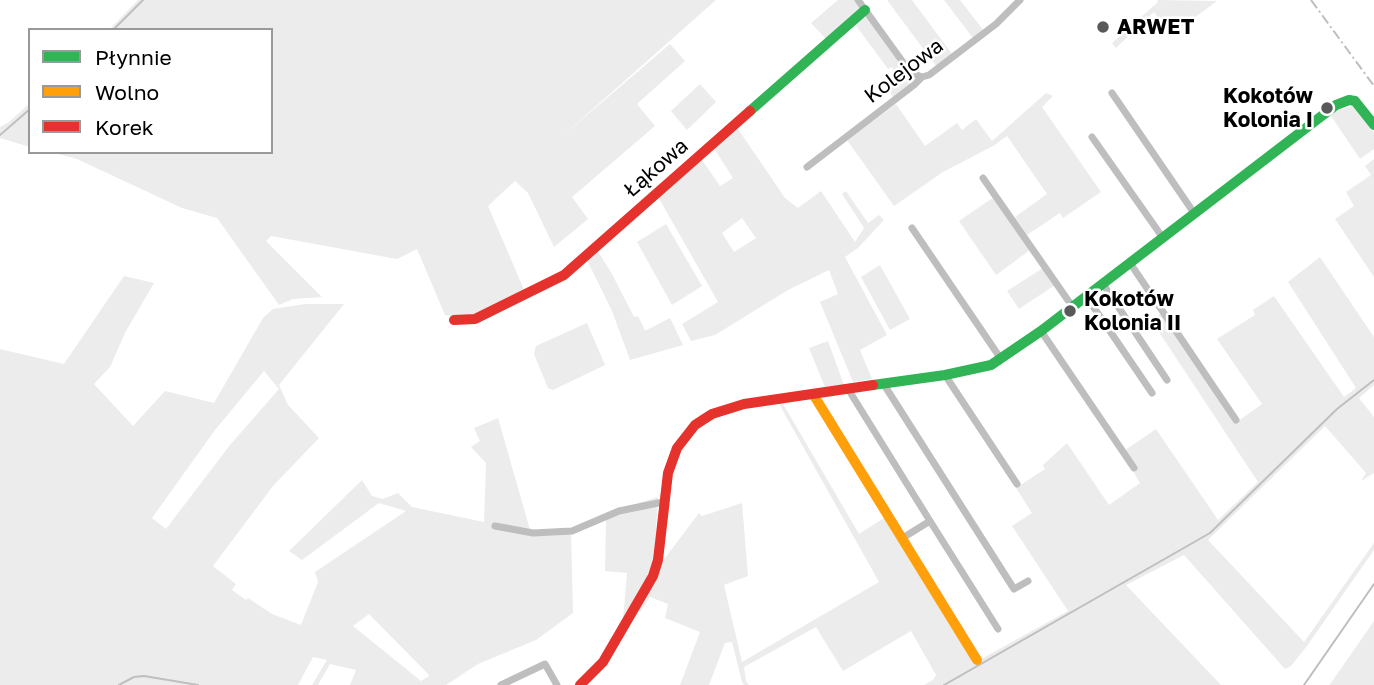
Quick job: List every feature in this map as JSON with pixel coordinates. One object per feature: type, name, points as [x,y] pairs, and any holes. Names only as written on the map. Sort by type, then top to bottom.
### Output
[{"type":"street","points":[[858,0],[905,65],[922,77]]},
{"type":"street","name":"Kolejowa","points":[[807,167],[922,77],[929,75],[996,24],[1020,0]]},
{"type":"street","name":"Łąkowa","points":[[454,320],[475,319],[564,275],[865,10]]},
{"type":"street","points":[[1112,93],[1194,213]]},
{"type":"street","points":[[580,685],[603,662],[653,576],[660,552],[668,473],[677,448],[695,425],[728,408],[991,365],[1041,331],[1341,102],[1357,102],[1374,125]]},
{"type":"street","points":[[1092,137],[1163,238]]},
{"type":"street","points":[[983,178],[1072,306]]},
{"type":"street","points":[[912,228],[1001,359]]},
{"type":"street","points":[[1130,263],[1237,420]]},
{"type":"street","points":[[1102,284],[1167,380]]},
{"type":"street","points":[[1086,296],[1152,393]]},
{"type":"street","points":[[1041,331],[1133,468]]},
{"type":"street","points":[[945,374],[1017,484]]},
{"type":"street","points":[[883,383],[1014,589],[1028,581]]},
{"type":"street","points":[[848,389],[998,628]]},
{"type":"street","points":[[813,394],[977,660]]},
{"type":"street","points":[[495,526],[533,533],[572,531],[619,511],[663,502]]},
{"type":"street","points":[[901,539],[930,521]]},
{"type":"street","points":[[502,685],[545,664],[558,685]]},
{"type":"shaded area","points":[[138,0],[716,0],[559,139],[670,44],[685,61],[637,104],[655,126],[572,197],[588,219],[554,247],[528,193],[515,181],[488,206],[525,292],[473,316],[462,318],[445,315],[417,249],[397,259],[271,236],[266,241],[322,297],[293,299],[279,305],[217,218],[182,208],[77,159],[58,154],[273,154],[273,28],[111,28]]},
{"type":"shaded area","points":[[838,0],[855,0],[860,11],[826,39],[811,23]]},
{"type":"shaded area","points":[[887,0],[912,0],[952,54],[936,66]]},
{"type":"shaded area","points":[[944,0],[960,0],[984,31],[973,38]]},
{"type":"shaded area","points":[[1157,0],[1217,1],[1171,35],[1154,12],[1116,48],[1112,43],[1158,2]]},
{"type":"shaded area","points":[[863,15],[867,16],[901,64],[916,80],[893,97],[888,89],[901,79],[892,67],[888,69],[854,23]]},
{"type":"shaded area","points":[[700,84],[716,102],[687,130],[671,111]]},
{"type":"shaded area","points":[[1046,93],[1053,96],[1042,107],[1101,192],[1063,218],[1060,213],[1027,235],[1015,217],[1047,194],[1007,136],[943,172],[894,206],[847,140],[896,104],[925,146],[957,123],[962,130],[976,119],[992,141]]},
{"type":"shaded area","points":[[28,105],[28,146],[0,138],[0,127]]},
{"type":"shaded area","points":[[1353,106],[1374,133],[1374,149],[1360,159],[1329,113]]},
{"type":"shaded area","points":[[736,126],[785,198],[798,208],[821,191],[855,242],[864,228],[842,194],[846,191],[868,223],[879,215],[884,220],[858,248],[845,257],[887,335],[860,350],[872,379],[853,382],[820,302],[838,294],[829,270],[788,290],[715,335],[691,341],[682,324],[718,302],[657,195],[700,157],[720,186],[733,178],[713,147]],"holes":[[[742,218],[756,238],[734,252],[722,233]]]},
{"type":"shaded area","points":[[1374,159],[1374,277],[1335,219],[1354,206],[1346,192],[1371,175],[1365,166]]},
{"type":"shaded area","points":[[994,197],[1030,250],[996,275],[959,221]]},
{"type":"shaded area","points":[[666,224],[702,286],[672,305],[637,242]]},
{"type":"shaded area","points":[[595,250],[612,274],[634,317],[638,316],[645,330],[670,318],[683,345],[630,360],[612,311],[586,258]]},
{"type":"shaded area","points":[[1320,257],[1374,337],[1374,385],[1359,398],[1374,417],[1374,473],[1361,481],[1366,473],[1325,426],[1208,540],[1304,642],[1374,543],[1374,550],[1291,666],[1285,669],[1184,555],[1126,585],[1221,685],[924,685],[936,675],[911,631],[843,671],[816,627],[744,667],[749,685],[742,682],[732,642],[725,643],[709,685],[680,685],[700,632],[665,618],[668,604],[650,597],[641,611],[637,609],[662,562],[699,513],[702,516],[742,503],[748,576],[724,585],[742,662],[879,582],[779,404],[782,402],[859,534],[884,518],[974,663],[1068,611],[1012,526],[1032,513],[1016,488],[1045,469],[1043,465],[1067,443],[1109,505],[1140,483],[1134,473],[1137,470],[1124,451],[1156,429],[1218,520],[1258,482],[1151,320],[1162,313],[1237,422],[1262,404],[1217,339],[1255,315],[1253,310],[1274,296],[1344,397],[1356,388],[1288,282]]},
{"type":"shaded area","points":[[880,265],[910,319],[890,330],[861,277]]},
{"type":"shaded area","points":[[1043,268],[1055,285],[1019,309],[1007,291]]},
{"type":"shaded area","points":[[124,276],[154,283],[125,333],[110,367],[94,384],[133,426],[165,391],[214,403],[263,318],[273,309],[305,304],[344,304],[279,385],[288,405],[319,438],[273,486],[213,566],[236,584],[232,590],[246,600],[248,598],[272,614],[301,625],[318,582],[315,572],[406,511],[379,503],[302,560],[289,551],[362,480],[372,496],[383,499],[398,493],[412,507],[484,522],[486,463],[471,447],[480,441],[474,428],[498,418],[530,530],[578,527],[610,512],[658,497],[654,565],[623,620],[627,573],[605,571],[606,519],[571,533],[573,613],[536,640],[478,664],[446,685],[350,685],[356,670],[330,664],[318,685],[312,685],[327,660],[313,657],[298,685],[0,685],[0,349],[64,364]],"holes":[[[264,371],[279,389],[230,445],[166,529],[152,518],[215,430]],[[369,614],[429,675],[429,676],[421,681],[353,626]]]},
{"type":"shaded area","points":[[587,323],[605,365],[553,390],[548,388],[534,354],[536,346]]},
{"type":"shaded area","points":[[828,341],[844,385],[825,387],[809,348]]},
{"type":"shaded area","points":[[1374,621],[1374,685],[1329,685],[1331,683]]},
{"type":"waterway","points":[[115,28],[143,0]]},
{"type":"waterway","points":[[0,135],[28,111]]},
{"type":"waterway","points":[[944,685],[1210,533],[1337,409],[1374,380]]},
{"type":"waterway","points":[[1304,685],[1374,584]]},
{"type":"waterway","points":[[119,685],[134,677],[144,676],[198,685]]},
{"type":"railway","points":[[1311,0],[1374,86]]},
{"type":"traffic: fast","points":[[750,111],[865,10]]},
{"type":"traffic: fast","points":[[873,385],[945,375],[991,365],[1041,331],[1336,105],[1349,100],[1355,101],[1374,125]]},
{"type":"traffic: slow","points":[[813,394],[977,660]]},
{"type":"traffic: jam","points":[[454,320],[475,319],[564,275],[750,111]]},
{"type":"traffic: jam","points":[[580,685],[603,662],[653,576],[658,560],[668,473],[677,448],[695,425],[712,414],[744,404],[873,385]]},
{"type":"place","name":"ARWET","points":[[1103,27]]},
{"type":"place","name":"Kokotów Kolonia I","points":[[1327,108]]},
{"type":"place","name":"Kokotów Kolonia II","points":[[1070,311]]}]
